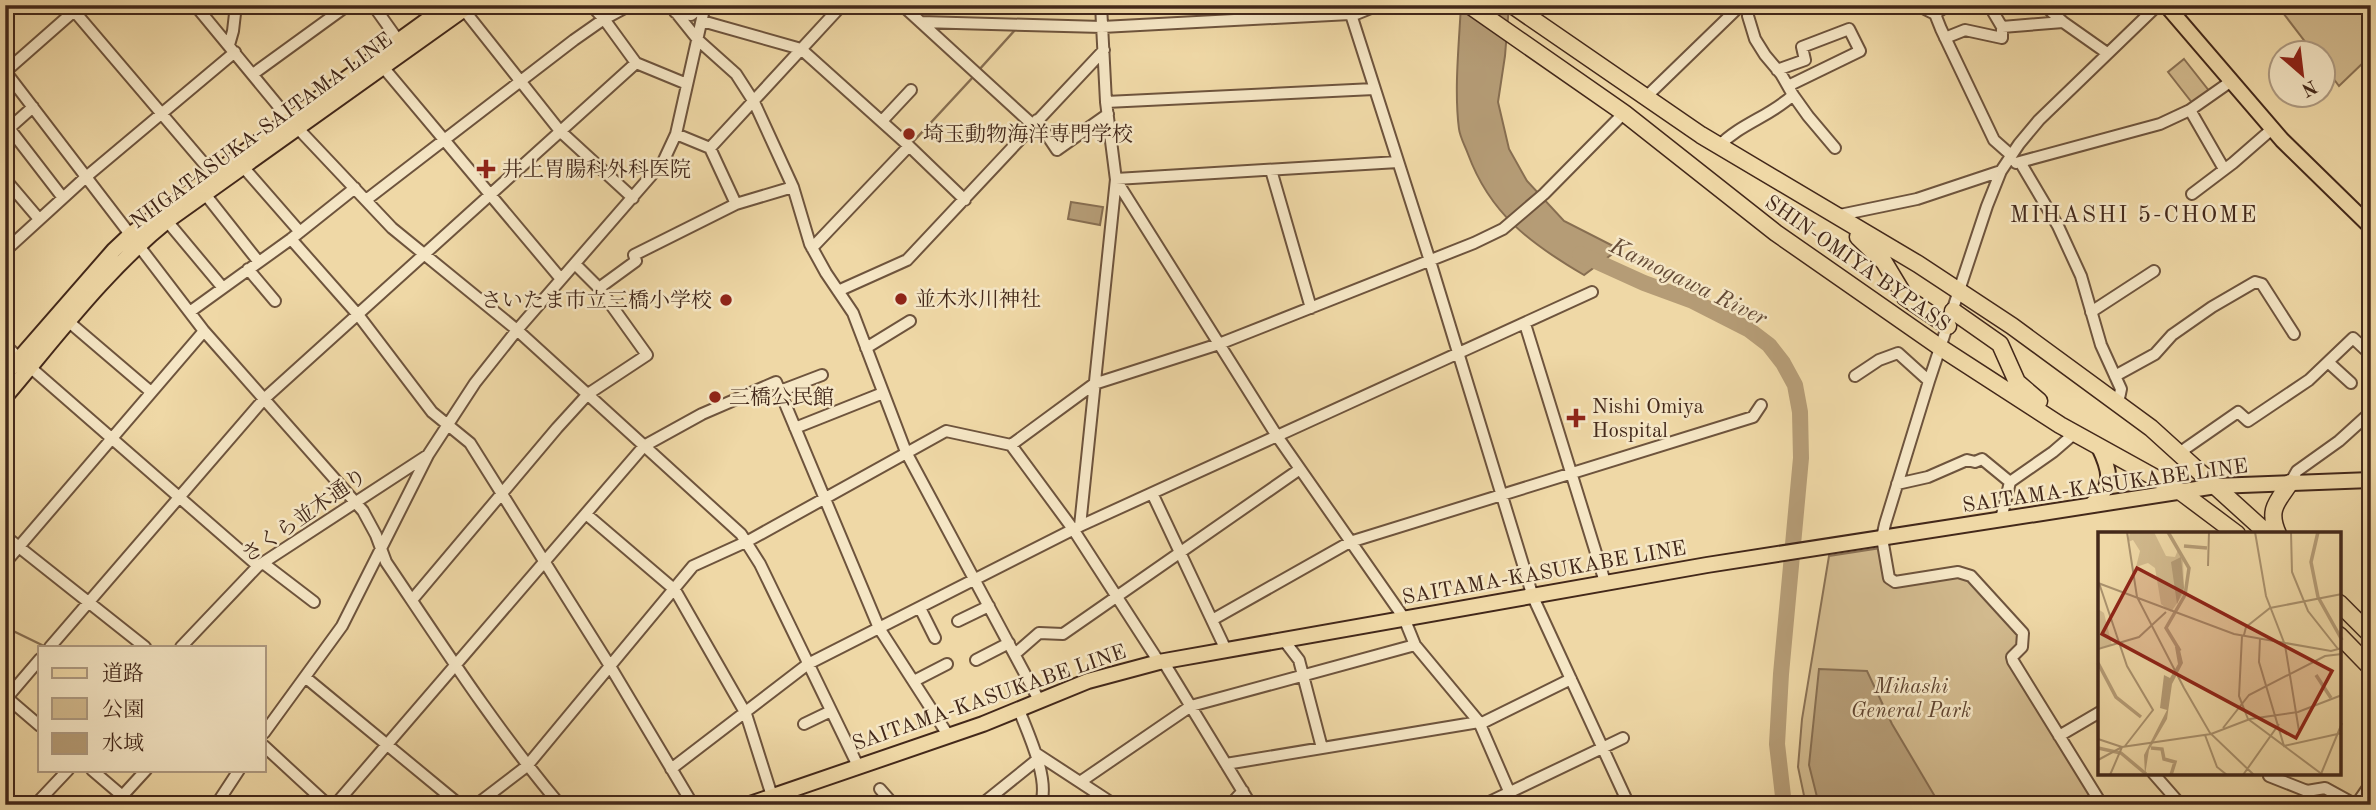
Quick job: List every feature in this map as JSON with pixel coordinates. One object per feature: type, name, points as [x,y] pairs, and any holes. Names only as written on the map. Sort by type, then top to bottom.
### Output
[{"type":"highway","name":"SHIN-OMIYA BYPASS","points":[[1469,5],[1624,113],[1776,233],[1941,348],[2075,433],[2181,492],[2236,532]]},
{"type":"highway","name":"SHIN-OMIYA BYPASS","points":[[1514,6],[1719,146],[1959,291],[2118,402],[2217,486],[2266,532]]},
{"type":"highway","points":[[1835,216],[1884,262],[1905,297],[2000,344],[2017,382],[2075,433]]},
{"type":"highway","points":[[2277,532],[2273,522],[2273,510],[2290,483]]},
{"type":"highway","points":[[2341,605],[2371,635]]},
{"type":"highway","points":[[2341,637],[2371,668]]},
{"type":"main road","name":"NIIGATASUKA-SAITAMA LINE","points":[[5,397],[25,363],[114,250],[167,221],[244,168],[293,124],[398,40],[448,5]]},
{"type":"main road","points":[[2166,5],[2301,161],[2371,227]]},
{"type":"main road","name":"NIIGATASUKA-SAITAMA LINE","points":[[5,375],[25,363],[69,322],[135,239],[213,174],[383,67],[467,7]]},
{"type":"main road","points":[[2091,506],[2107,489],[2106,463],[2099,447]]},
{"type":"main road","name":"SAITAMA-KASUKABE LINE","points":[[751,804],[1019,710],[1088,681],[1161,662],[1605,582],[2217,486],[2371,480]]},
{"type":"street","points":[[195,5],[293,124],[392,228],[517,330],[748,541],[858,766]]},
{"type":"street","points":[[5,251],[86,177],[162,115],[232,49],[236,5]]},
{"type":"street","points":[[253,74],[348,5]]},
{"type":"street","points":[[373,5],[398,40]]},
{"type":"street","points":[[591,5],[636,63],[687,85]]},
{"type":"street","points":[[366,200],[604,19],[630,5]]},
{"type":"street","points":[[672,9],[691,15],[705,5]]},
{"type":"street","points":[[266,730],[342,626],[428,455],[447,425],[517,330],[663,162],[676,134],[705,5]]},
{"type":"street","points":[[710,148],[842,5]]},
{"type":"street","points":[[902,5],[1035,122],[1057,150],[1108,114]]},
{"type":"street","points":[[1076,527],[1116,179],[1106,102],[1101,5]]},
{"type":"street","points":[[1252,5],[1253,19]]},
{"type":"street","points":[[921,22],[1102,27],[1349,12],[1378,5]]},
{"type":"street","points":[[1646,97],[1741,5]]},
{"type":"street","points":[[1923,5],[1936,14],[1994,140],[2058,226],[2081,276],[2101,345],[2121,388],[2118,402]]},
{"type":"street","points":[[1936,14],[1948,5]]},
{"type":"street","points":[[1945,38],[1965,30],[2002,38],[2002,27],[1989,5]]},
{"type":"street","points":[[2044,5],[2107,53]]},
{"type":"street","points":[[2102,805],[2013,662],[2012,657],[2022,647],[2023,633],[1971,576],[1958,572],[1892,581],[1889,578],[1882,538],[1929,382],[1990,198],[2009,163],[2039,120],[2158,5]]},
{"type":"street","points":[[213,174],[74,7],[5,71],[204,331],[363,511],[386,562],[527,766],[560,805]]},
{"type":"street","points":[[467,7],[560,131],[633,198]]},
{"type":"street","points":[[672,9],[698,40],[736,74],[754,102],[793,187],[812,248],[853,313],[906,452],[1040,702]]},
{"type":"street","points":[[1349,12],[1430,261],[1533,597],[1629,805]]},
{"type":"street","points":[[1748,16],[1755,39],[1790,91],[1835,148]]},
{"type":"street","points":[[702,21],[801,49],[965,200]]},
{"type":"street","points":[[2002,27],[2063,22]]},
{"type":"street","points":[[1719,146],[1730,134],[1781,107],[1790,91],[1860,51],[1849,29],[1802,47],[1805,60],[1777,70]]},
{"type":"street","points":[[838,291],[907,260],[1104,50]]},
{"type":"street","points":[[51,646],[264,399],[636,63]]},
{"type":"street","points":[[383,67],[561,279]]},
{"type":"street","points":[[1835,216],[1917,199],[2009,163],[2160,124],[2190,110],[2230,82]]},
{"type":"street","points":[[1106,102],[1374,89]]},
{"type":"street","points":[[882,121],[911,90]]},
{"type":"street","points":[[33,107],[7,130],[63,198]]},
{"type":"street","points":[[2190,110],[2224,169]]},
{"type":"street","points":[[1012,445],[1094,384],[1219,344],[1430,261],[1503,229],[1544,194],[1624,113]]},
{"type":"street","points":[[2192,194],[2272,129]]},
{"type":"street","points":[[676,134],[710,148],[736,204]]},
{"type":"street","points":[[812,248],[909,146]]},
{"type":"street","points":[[1116,179],[1398,162]]},
{"type":"street","points":[[244,168],[432,412],[470,443],[611,666],[693,805]]},
{"type":"street","points":[[1271,170],[1311,308]]},
{"type":"street","points":[[5,179],[39,219]]},
{"type":"street","points":[[1116,179],[1277,436],[1404,618],[1415,645],[1480,723],[1515,805]]},
{"type":"street","points":[[599,288],[636,261],[634,255],[736,204],[793,187]]},
{"type":"street","points":[[191,311],[295,236],[355,188]]},
{"type":"street","points":[[205,194],[258,261]]},
{"type":"street","points":[[167,221],[223,288]]},
{"type":"street","points":[[412,600],[588,394],[647,355],[599,288],[575,264]]},
{"type":"street","points":[[248,269],[275,301]]},
{"type":"street","points":[[2091,312],[2154,271]]},
{"type":"street","points":[[2115,376],[2155,354],[2172,335],[2255,282],[2262,284],[2294,334]]},
{"type":"street","points":[[671,769],[808,664],[1076,527],[1592,292]]},
{"type":"street","points":[[866,348],[910,321]]},
{"type":"street","points":[[69,322],[151,392]]},
{"type":"street","points":[[1525,324],[1605,582]]},
{"type":"street","points":[[5,563],[204,331]]},
{"type":"street","points":[[2179,453],[2238,412],[2248,421],[2309,380],[2353,338],[2371,355]]},
{"type":"street","points":[[5,345],[261,565],[314,602]]},
{"type":"street","points":[[1855,376],[1879,360],[1898,354],[1929,382]]},
{"type":"street","points":[[2328,362],[2351,383]]},
{"type":"street","points":[[779,391],[822,375]]},
{"type":"street","points":[[335,805],[644,446],[702,414],[776,382],[879,628],[948,735]]},
{"type":"street","points":[[795,428],[883,393]]},
{"type":"street","points":[[1212,620],[1350,542],[1753,417],[1761,405]]},
{"type":"street","points":[[2290,483],[2297,471],[2339,441],[2371,413]]},
{"type":"street","points":[[476,805],[527,766],[693,566],[748,541],[946,431],[1012,445],[1076,527],[1116,595],[1191,706],[1251,805]]},
{"type":"street","points":[[2001,519],[2010,482],[2075,433]]},
{"type":"street","name":"さくら並木通り","points":[[182,646],[261,565],[428,455]]},
{"type":"street","points":[[1897,484],[1928,477],[1967,460],[1982,459],[2010,482]]},
{"type":"street","points":[[1015,654],[1039,633],[1063,634],[1300,469]]},
{"type":"street","points":[[1152,493],[1226,650]]},
{"type":"street","points":[[586,514],[675,590],[746,714],[772,796]]},
{"type":"street","points":[[5,536],[144,646]]},
{"type":"street","points":[[958,621],[989,606]]},
{"type":"street","points":[[920,608],[935,638]]},
{"type":"street","points":[[1283,639],[1299,660],[1322,748]]},
{"type":"street","points":[[976,660],[1009,643]]},
{"type":"street","points":[[1080,782],[1191,706],[1415,645]]},
{"type":"street","points":[[38,661],[6,698],[38,724]]},
{"type":"street","points":[[914,681],[947,664]]},
{"type":"street","points":[[305,677],[460,805]]},
{"type":"street","points":[[1226,764],[1480,723],[1571,679]]},
{"type":"street","points":[[1019,710],[1038,756],[1044,797],[1041,805]]},
{"type":"street","points":[[804,724],[831,711]]},
{"type":"street","points":[[2059,736],[2098,713]]},
{"type":"street","points":[[1483,805],[1623,738]]},
{"type":"street","points":[[266,749],[328,805]]},
{"type":"street","points":[[1038,756],[1115,805]]},
{"type":"street","points":[[981,805],[1038,756]]},
{"type":"street","points":[[35,805],[66,772]]},
{"type":"street","points":[[94,772],[133,805]]},
{"type":"street","points":[[114,805],[144,772]]},
{"type":"street","points":[[216,805],[238,772]]},
{"type":"street","points":[[2155,775],[2181,805]]},
{"type":"street","points":[[2269,776],[2307,792],[2325,788],[2356,805],[2369,787]]},
{"type":"street","points":[[880,789],[888,803]]},
{"type":"street","points":[[1230,805],[1243,791]]},
{"type":"green space","points":[[2277,5],[2371,5],[2371,67],[2365,61],[2339,86],[2338,38],[2302,38]]},
{"type":"green space","points":[[2184,59],[2210,92],[2193,104],[2168,72]]},
{"type":"green space","name":"Mihashi General Park","points":[[1881,548],[1887,579],[1957,576],[1971,581],[2020,635],[2020,645],[2011,653],[2097,805],[1806,805],[1798,767],[1802,719],[1829,556]]},
{"type":"water","points":[[1461,5],[1509,5],[1498,102],[1509,149],[1527,181],[1564,221],[1619,249],[1584,275],[1514,225],[1488,194],[1477,175],[1459,129],[1457,67]]},
{"type":"water","points":[[1071,202],[1103,207],[1100,225],[1068,219]]},
{"type":"water","points":[[1819,669],[1867,671],[1892,724],[1940,805],[1819,805],[1809,765]]},
{"type":"waterway","points":[[978,71],[1015,30]]},
{"type":"waterway","points":[[912,143],[974,76]]},
{"type":"waterway","name":"Kamogawa River","points":[[1580,254],[1644,283],[1693,301],[1748,329],[1769,345],[1795,385],[1800,412],[1801,458],[1777,744],[1784,805]]},
{"type":"waterway","points":[[5,627],[44,646]]},
{"type":"place","name":"埼玉動物海洋専門学校","points":[[909,134]]},
{"type":"place","name":"井上胃腸科外科医院","points":[[486,169]]},
{"type":"place","name":"並木氷川神社","points":[[901,299]]},
{"type":"place","name":"さいたま市立三橋小学校","points":[[726,300]]},
{"type":"place","name":"三橋公民館","points":[[715,397]]},
{"type":"place","name":"Nishi Omiya Hospital","points":[[1576,418]]},
{"type":"district","name":"MIHASHI 5-CHOME","points":[[2134,214]]}]
